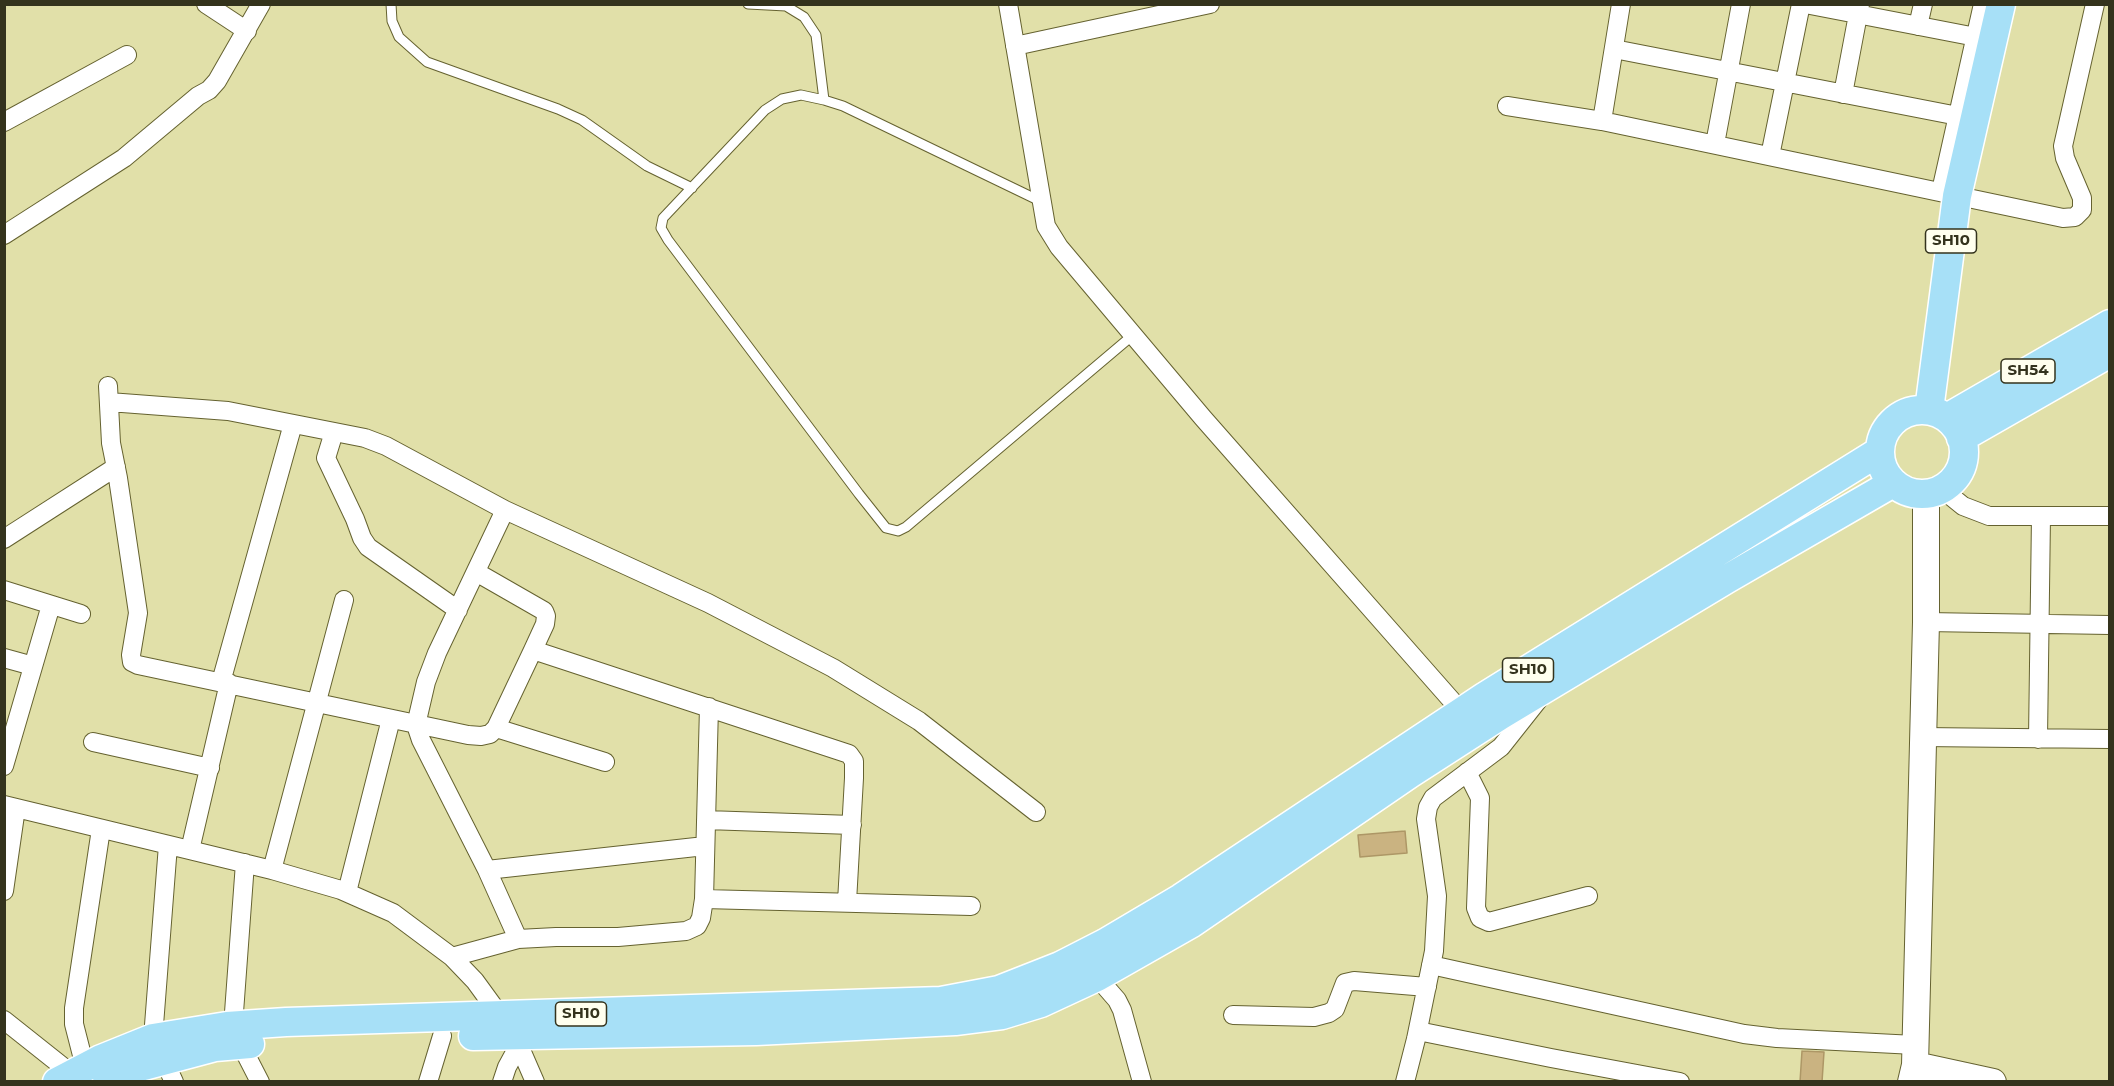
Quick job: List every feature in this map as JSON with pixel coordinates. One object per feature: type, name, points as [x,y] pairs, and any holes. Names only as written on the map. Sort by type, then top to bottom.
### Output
[{"type":"main road","name":"SH10","points":[[1934,491],[1955,478],[1963,463],[1964,446],[1946,422],[1949,194],[1964,129],[1985,75],[2001,4]]},
{"type":"main road","name":"SH54","points":[[1946,422],[2109,324]]},
{"type":"main road","name":"SH54","points":[[1946,422],[2109,353]]},
{"type":"main road","points":[[1946,422],[1910,411],[1894,420],[1884,434],[1880,451],[1883,469],[1893,483],[1909,492],[1934,491],[1926,622],[1914,1064],[1993,1082]]},
{"type":"main road","name":"SH10","points":[[237,1035],[286,1022],[512,1032],[756,1031],[955,1021],[1002,1015],[1041,1003],[1104,974],[1187,910],[1401,779],[1470,721],[1880,451]]},
{"type":"main road","name":"SH10","points":[[1470,721],[1549,685],[1893,483]]},
{"type":"main road","name":"SH10","points":[[80,1076],[164,1060],[180,1032],[237,1035],[278,1041],[442,1036],[941,1001],[999,990],[1060,966],[1105,943],[1187,910]]},
{"type":"street","points":[[206,4],[247,31]]},
{"type":"street","points":[[4,235],[124,158],[198,96],[209,90],[217,81],[261,4]]},
{"type":"street","points":[[1008,4],[1040,201],[1046,226],[1059,247],[1203,418],[1470,721]]},
{"type":"street","points":[[1015,46],[1210,4]]},
{"type":"street","points":[[1602,121],[1621,4]]},
{"type":"street","points":[[1715,144],[1741,4]]},
{"type":"street","points":[[1770,156],[1803,4],[1859,10],[1918,26],[1976,37]]},
{"type":"street","points":[[1918,26],[1923,4]]},
{"type":"street","points":[[1964,129],[1976,37],[1983,4]]},
{"type":"street","points":[[1614,50],[1844,94],[1964,129],[1984,121],[1993,98],[2014,4]]},
{"type":"street","points":[[1507,106],[1602,121],[2063,218],[2075,217],[2082,210],[2082,198],[2065,158],[2063,146],[2095,4]]},
{"type":"street","points":[[1844,94],[1859,10]]},
{"type":"street","points":[[4,122],[127,55]]},
{"type":"street","points":[[476,572],[544,611],[546,616],[545,624],[496,728],[490,734],[481,736],[416,724],[138,665],[132,662],[131,655],[138,614],[111,443],[108,394],[228,411],[365,438],[386,446],[505,510],[708,603],[833,668],[919,721],[1036,812]]},
{"type":"street","points":[[190,850],[210,768],[225,683],[293,424]]},
{"type":"street","points":[[333,432],[326,458],[368,547],[458,610]]},
{"type":"street","points":[[4,539],[116,467]]},
{"type":"street","points":[[1934,491],[1989,516],[2109,516]]},
{"type":"street","points":[[505,510],[437,653],[426,682],[416,724],[421,740],[487,870],[518,939]]},
{"type":"street","points":[[2038,739],[2041,516]]},
{"type":"street","points":[[4,590],[81,614]]},
{"type":"street","points":[[272,870],[344,600]]},
{"type":"street","points":[[4,766],[9,736],[51,604]]},
{"type":"street","points":[[1926,622],[2109,625]]},
{"type":"street","points":[[533,650],[849,754],[854,761],[848,902]]},
{"type":"street","points":[[4,658],[33,666]]},
{"type":"street","points":[[1405,1082],[1434,951],[1437,896],[1426,819],[1428,807],[1433,798],[1501,747],[1549,685]]},
{"type":"street","points":[[453,957],[518,939],[618,937],[686,930],[697,926],[701,918],[704,898],[709,707]]},
{"type":"street","points":[[346,892],[391,719]]},
{"type":"street","points":[[496,728],[605,762]]},
{"type":"street","points":[[1922,737],[2109,739]]},
{"type":"street","points":[[93,742],[210,768]]},
{"type":"street","points":[[1467,772],[1480,798],[1476,908],[1480,918],[1490,922],[1588,896]]},
{"type":"street","points":[[4,891],[10,807],[272,870],[346,892],[393,913],[453,957],[475,981],[512,1032],[535,1082]]},
{"type":"street","points":[[706,820],[852,825]]},
{"type":"street","points":[[80,1076],[74,1008],[101,829]]},
{"type":"street","points":[[164,1060],[168,845]]},
{"type":"street","points":[[487,870],[705,846]]},
{"type":"street","points":[[244,863],[237,1035],[260,1082]]},
{"type":"street","points":[[704,898],[971,906]]},
{"type":"street","points":[[1431,966],[1744,1034],[1914,1064]]},
{"type":"street","points":[[1104,974],[1122,1010],[1142,1082]]},
{"type":"street","points":[[1233,1015],[1314,1017],[1329,1013],[1335,1008],[1345,983],[1354,981],[1426,987]]},
{"type":"street","points":[[4,1020],[80,1076]]},
{"type":"street","points":[[1418,1030],[1680,1082]]},
{"type":"street","points":[[502,1082],[507,1067],[512,1032]]},
{"type":"street","points":[[428,1082],[442,1036]]},
{"type":"lane","points":[[391,4],[392,21],[399,37],[427,62],[558,109],[582,120],[647,166],[692,188]]},
{"type":"lane","points":[[748,4],[786,6],[804,18],[816,35],[824,99]]},
{"type":"lane","points":[[1040,201],[843,106],[824,99],[801,96],[782,99],[765,110],[663,218],[661,228],[886,528],[898,531],[906,527],[1133,335]]},
{"type":"building","points":[[1405,831],[1407,853],[1360,857],[1358,835]]},
{"type":"building","points":[[1802,1051],[1824,1052],[1822,1082],[1800,1082]]}]
